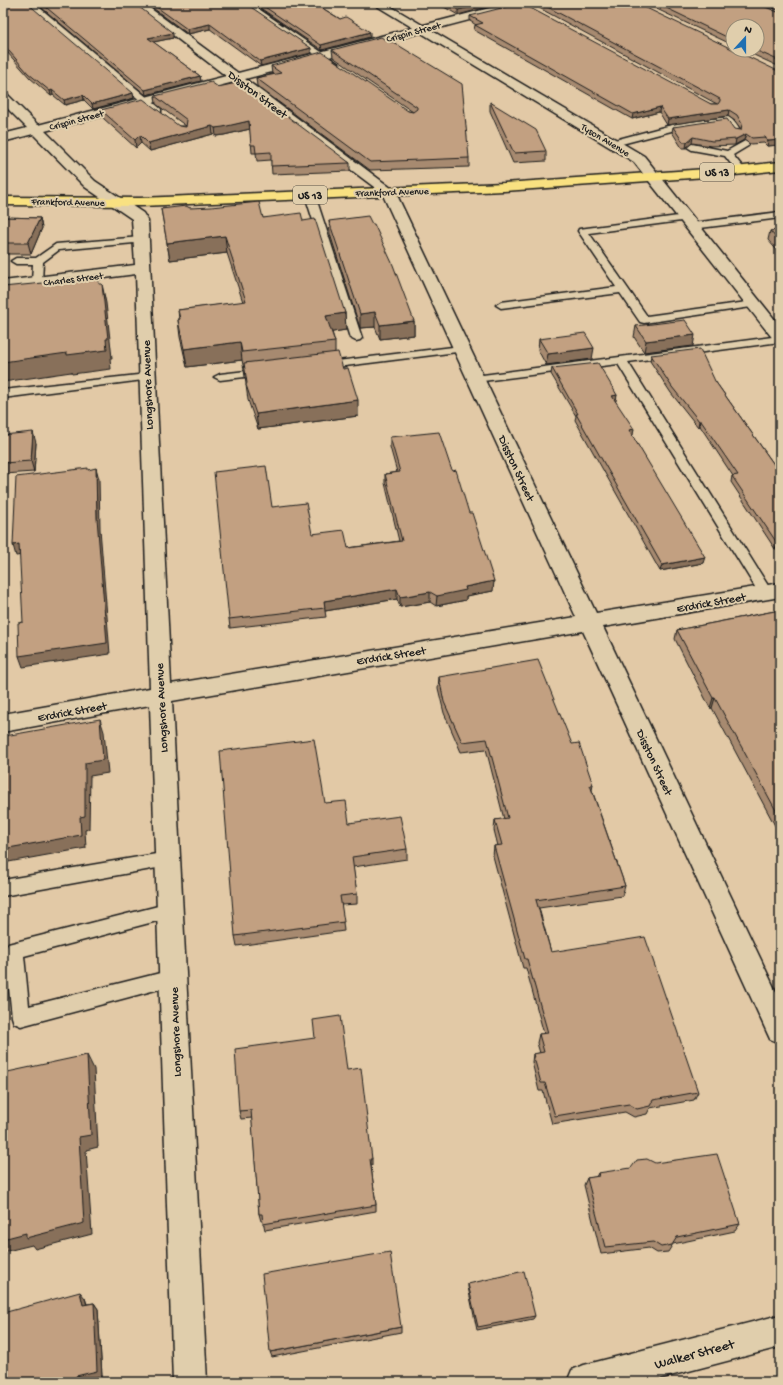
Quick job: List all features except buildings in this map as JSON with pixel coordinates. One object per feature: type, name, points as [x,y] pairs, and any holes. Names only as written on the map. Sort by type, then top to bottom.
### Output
[{"type":"main road","name":"Frankford Avenue","points":[[3,201],[116,202],[504,187],[741,171],[780,166]]},
{"type":"street","name":"Disston Street","points":[[136,3],[388,191],[780,1030]]},
{"type":"street","name":"Tyson Avenue","points":[[377,3],[639,159],[780,338]]},
{"type":"street","name":"Crispin Street","points":[[3,138],[521,4]]},
{"type":"street","name":"Longshore Avenue","points":[[3,97],[90,184],[140,218],[190,1382]]},
{"type":"street","name":"Charles Street","points":[[3,286],[143,269]]},
{"type":"street","name":"Erdrick Street","points":[[3,723],[161,696],[193,689],[772,591]]},
{"type":"street","name":"Walker Street","points":[[584,1382],[780,1331]]},
{"type":"lane","points":[[29,3],[167,118]]},
{"type":"lane","points":[[245,3],[341,68]]},
{"type":"lane","points":[[614,143],[683,125],[728,120],[737,132]]},
{"type":"lane","points":[[713,122],[721,133]]},
{"type":"lane","points":[[683,125],[694,135]]},
{"type":"lane","points":[[683,125],[683,136]]},
{"type":"lane","points":[[692,148],[729,149],[745,144]]},
{"type":"lane","points":[[703,147],[729,149]]},
{"type":"lane","points":[[729,149],[741,171]]},
{"type":"lane","points":[[310,195],[356,338]]},
{"type":"lane","points":[[754,304],[644,320],[583,231],[780,215]]},
{"type":"lane","points":[[16,261],[38,261],[56,247],[141,240]]},
{"type":"lane","points":[[37,282],[38,261]]},
{"type":"lane","points":[[501,304],[623,289]]},
{"type":"lane","points":[[475,379],[780,338]]},
{"type":"lane","points":[[306,367],[462,349]]},
{"type":"lane","points":[[621,360],[772,591]]},
{"type":"lane","points":[[220,377],[275,371]]},
{"type":"lane","points":[[3,394],[147,377]]},
{"type":"lane","points":[[3,888],[168,860]]},
{"type":"lane","points":[[170,911],[14,950],[21,1017],[172,978]]}]
